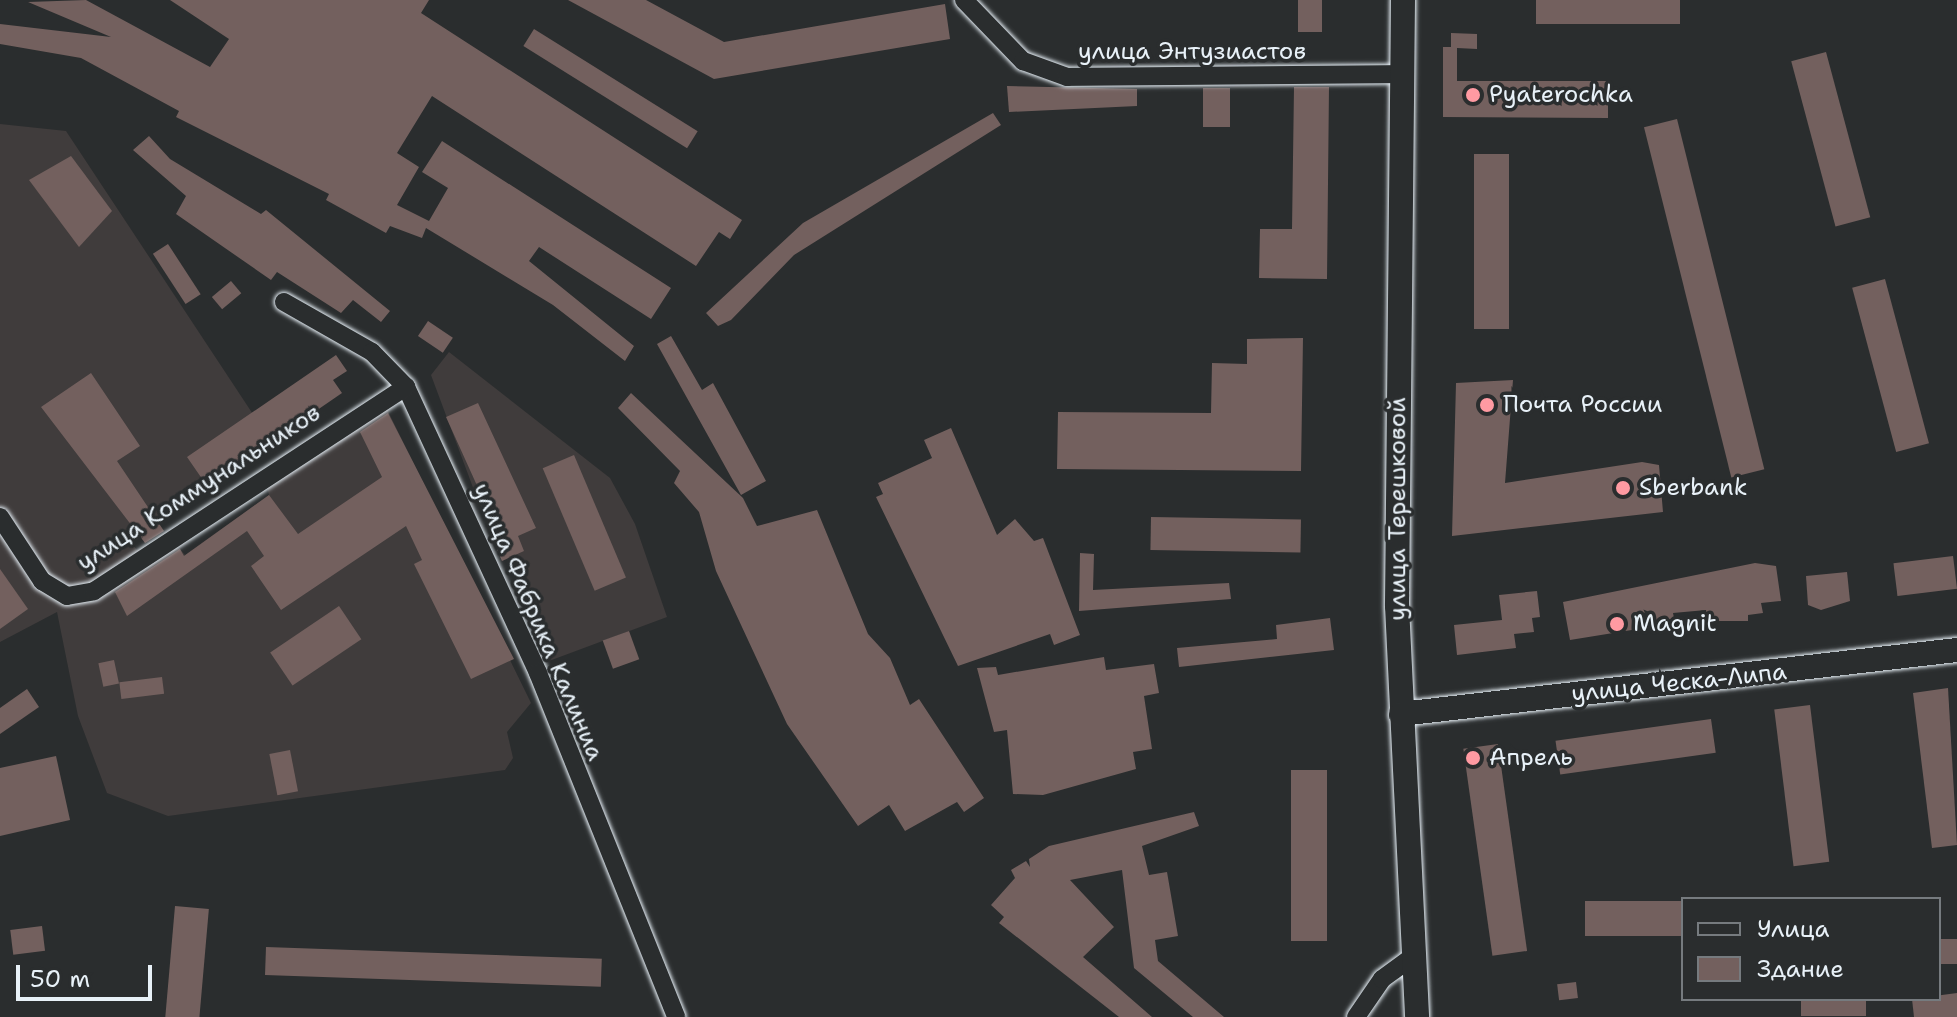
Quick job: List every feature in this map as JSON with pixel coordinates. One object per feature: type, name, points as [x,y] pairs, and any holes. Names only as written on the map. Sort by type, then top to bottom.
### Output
[{"type":"main road","name":"улица Терешковой","points":[[1403,0],[1401,714],[1417,1017]]},
{"type":"main road","name":"улица Ческа-Липа","points":[[1401,714],[1957,650]]},
{"type":"street","name":"улица Энтузиастов","points":[[964,0],[1023,61],[1067,77],[1401,74]]},
{"type":"street","name":"улица Фабрика Калиниа","points":[[284,302],[372,352],[406,387],[538,673],[676,1017]]},
{"type":"street","name":"улица Коммунальников","points":[[0,517],[42,581],[67,596],[94,591],[406,387]]},
{"type":"street","points":[[1356,1017],[1382,979],[1415,955]]},
{"type":"shaded area","points":[[0,124],[66,131],[272,443],[129,541],[137,550],[173,541],[185,555],[269,495],[266,481],[386,407],[531,703],[507,732],[513,758],[505,770],[168,816],[107,793],[78,716],[57,612],[0,642]]},
{"type":"shaded area","points":[[449,352],[610,478],[635,524],[667,617],[549,661],[533,620],[536,605],[514,556],[502,561],[496,547],[503,543],[478,501],[431,375]]},
{"type":"building","points":[[86,0],[210,67],[229,39],[170,0],[429,0],[421,13],[742,220],[730,239],[719,232],[696,266],[432,96],[397,153],[419,167],[397,205],[429,221],[448,188],[422,172],[442,141],[671,288],[651,319],[539,247],[529,261],[634,346],[625,361],[553,305],[426,228],[422,238],[390,226],[386,233],[326,200],[329,194],[176,117],[179,111],[81,58],[0,44],[0,24],[111,37],[28,2]]},
{"type":"building","points":[[568,0],[646,0],[724,42],[945,4],[950,39],[714,79]]},
{"type":"building","points":[[1298,0],[1322,0],[1322,32],[1298,32]]},
{"type":"building","points":[[1536,0],[1680,0],[1680,24],[1536,24]]},
{"type":"building","points":[[534,29],[698,131],[687,148],[523,46]]},
{"type":"building","points":[[1451,33],[1477,34],[1477,49],[1457,48],[1457,81],[1608,81],[1608,118],[1443,117],[1443,47],[1451,47]]},
{"type":"building","points":[[1826,52],[1870,217],[1835,226],[1791,61]]},
{"type":"building","points":[[1007,86],[1137,89],[1137,106],[1009,112]]},
{"type":"building","points":[[1294,87],[1329,87],[1327,279],[1259,278],[1260,229],[1292,229]]},
{"type":"building","points":[[1203,88],[1230,88],[1230,127],[1203,127]]},
{"type":"building","points":[[993,113],[1001,125],[794,255],[731,320],[718,326],[706,313],[803,223]]},
{"type":"building","points":[[1677,119],[1764,469],[1731,478],[1644,127]]},
{"type":"building","points":[[149,136],[170,159],[261,214],[266,210],[390,311],[381,322],[353,300],[341,313],[277,272],[271,280],[176,214],[186,196],[133,150]]},
{"type":"building","points":[[1474,154],[1509,154],[1509,329],[1474,329]]},
{"type":"building","points":[[71,156],[112,211],[79,247],[29,180]]},
{"type":"building","points":[[168,244],[201,294],[186,304],[153,254]]},
{"type":"building","points":[[1885,279],[1929,443],[1896,452],[1852,288]]},
{"type":"building","points":[[231,281],[241,293],[222,309],[212,297]]},
{"type":"building","points":[[428,321],[453,338],[443,353],[418,336]]},
{"type":"building","points":[[671,336],[702,390],[713,383],[766,481],[741,495],[657,344]]},
{"type":"building","points":[[1303,338],[1301,471],[1057,469],[1058,412],[1211,413],[1212,363],[1247,364],[1247,339]]},
{"type":"building","points":[[336,355],[347,371],[333,380],[342,393],[207,486],[187,457]]},
{"type":"building","points":[[91,373],[140,446],[117,461],[164,531],[145,543],[41,407]]},
{"type":"building","points":[[1513,380],[1505,483],[1642,462],[1659,465],[1663,512],[1452,536],[1456,383]]},
{"type":"building","points":[[631,393],[743,498],[757,526],[817,510],[868,634],[890,658],[910,705],[919,699],[984,798],[964,812],[957,802],[905,831],[889,805],[858,826],[787,724],[716,571],[699,512],[674,483],[680,471],[618,408]]},
{"type":"building","points":[[478,403],[536,528],[518,536],[524,551],[502,561],[496,547],[503,543],[446,417]]},
{"type":"building","points":[[388,413],[514,659],[471,679],[414,564],[422,560],[406,526],[281,610],[251,566],[264,556],[247,531],[127,616],[115,592],[180,549],[184,556],[269,495],[298,534],[382,477],[360,432]]},
{"type":"building","points":[[951,428],[997,535],[1015,519],[1034,541],[1043,538],[1080,635],[1054,645],[1050,634],[958,666],[876,497],[883,494],[878,483],[932,458],[924,440]]},
{"type":"building","points":[[574,455],[626,577],[595,591],[543,468]]},
{"type":"building","points":[[1151,517],[1301,520],[1300,553],[1150,550]]},
{"type":"building","points":[[1080,553],[1094,554],[1093,590],[1229,583],[1231,599],[1079,611]]},
{"type":"building","points":[[1953,556],[1957,589],[1897,596],[1893,563]]},
{"type":"building","points":[[1755,563],[1776,566],[1781,601],[1761,603],[1763,613],[1748,615],[1748,621],[1707,621],[1706,610],[1673,613],[1675,623],[1570,640],[1563,602]]},
{"type":"building","points":[[0,569],[28,609],[0,629]]},
{"type":"building","points":[[1847,572],[1850,601],[1821,610],[1808,605],[1806,576]]},
{"type":"building","points":[[1537,591],[1540,617],[1532,618],[1534,632],[1514,634],[1516,648],[1457,655],[1454,625],[1502,620],[1499,595]]},
{"type":"building","points":[[339,606],[361,639],[293,686],[270,652]]},
{"type":"building","points":[[1330,618],[1334,650],[1179,667],[1177,648],[1277,639],[1276,625]]},
{"type":"building","points":[[629,631],[639,659],[613,669],[603,641]]},
{"type":"building","points":[[1104,657],[1106,670],[1154,664],[1159,693],[1144,696],[1152,749],[1133,752],[1136,769],[1043,795],[1013,794],[1007,730],[994,732],[977,668],[996,667],[998,675]]},
{"type":"building","points":[[114,660],[119,683],[103,687],[98,663]]},
{"type":"building","points":[[162,677],[164,694],[121,699],[119,682]]},
{"type":"building","points":[[1948,688],[1957,845],[1932,848],[1913,693]]},
{"type":"building","points":[[27,689],[39,707],[0,734],[0,708]]},
{"type":"building","points":[[1810,705],[1829,862],[1794,866],[1774,709]]},
{"type":"building","points":[[1711,719],[1716,753],[1560,775],[1556,741]]},
{"type":"building","points":[[1498,744],[1527,951],[1492,956],[1463,749]]},
{"type":"building","points":[[290,750],[298,791],[277,795],[269,754]]},
{"type":"building","points":[[56,756],[70,820],[0,836],[0,768]]},
{"type":"building","points":[[1291,770],[1327,770],[1327,941],[1291,941]]},
{"type":"building","points":[[1194,812],[1199,826],[1142,846],[1149,875],[1167,872],[1178,936],[1155,940],[1158,961],[1224,1017],[1193,1017],[1134,968],[1122,870],[1070,880],[1114,927],[1083,957],[1152,1017],[1119,1017],[999,923],[1004,917],[991,905],[1015,878],[1011,870],[1026,861],[1030,867],[1029,859],[1049,846]]},
{"type":"building","points":[[1585,901],[1681,901],[1681,936],[1585,936]]},
{"type":"building","points":[[175,906],[209,909],[199,1017],[165,1017]]},
{"type":"building","points":[[42,926],[45,951],[13,955],[10,930]]},
{"type":"building","points":[[1941,939],[1957,939],[1957,964],[1941,964]]},
{"type":"building","points":[[266,947],[602,959],[601,987],[265,975]]},
{"type":"building","points":[[1576,982],[1578,998],[1559,1000],[1557,984]]},
{"type":"building","points":[[1957,993],[1957,1017],[1914,1017],[1912,1001],[1941,1001],[1941,995]]},
{"type":"building","points":[[1801,1001],[1866,1001],[1866,1016],[1801,1016]]},
{"type":"place","name":"Pyaterochka","points":[[1473,95]]},
{"type":"place","name":"Почта России","points":[[1487,405]]},
{"type":"place","name":"Sberbank","points":[[1623,488]]},
{"type":"place","name":"Magnit","points":[[1617,624]]},
{"type":"place","name":"Апрель","points":[[1473,758]]}]
